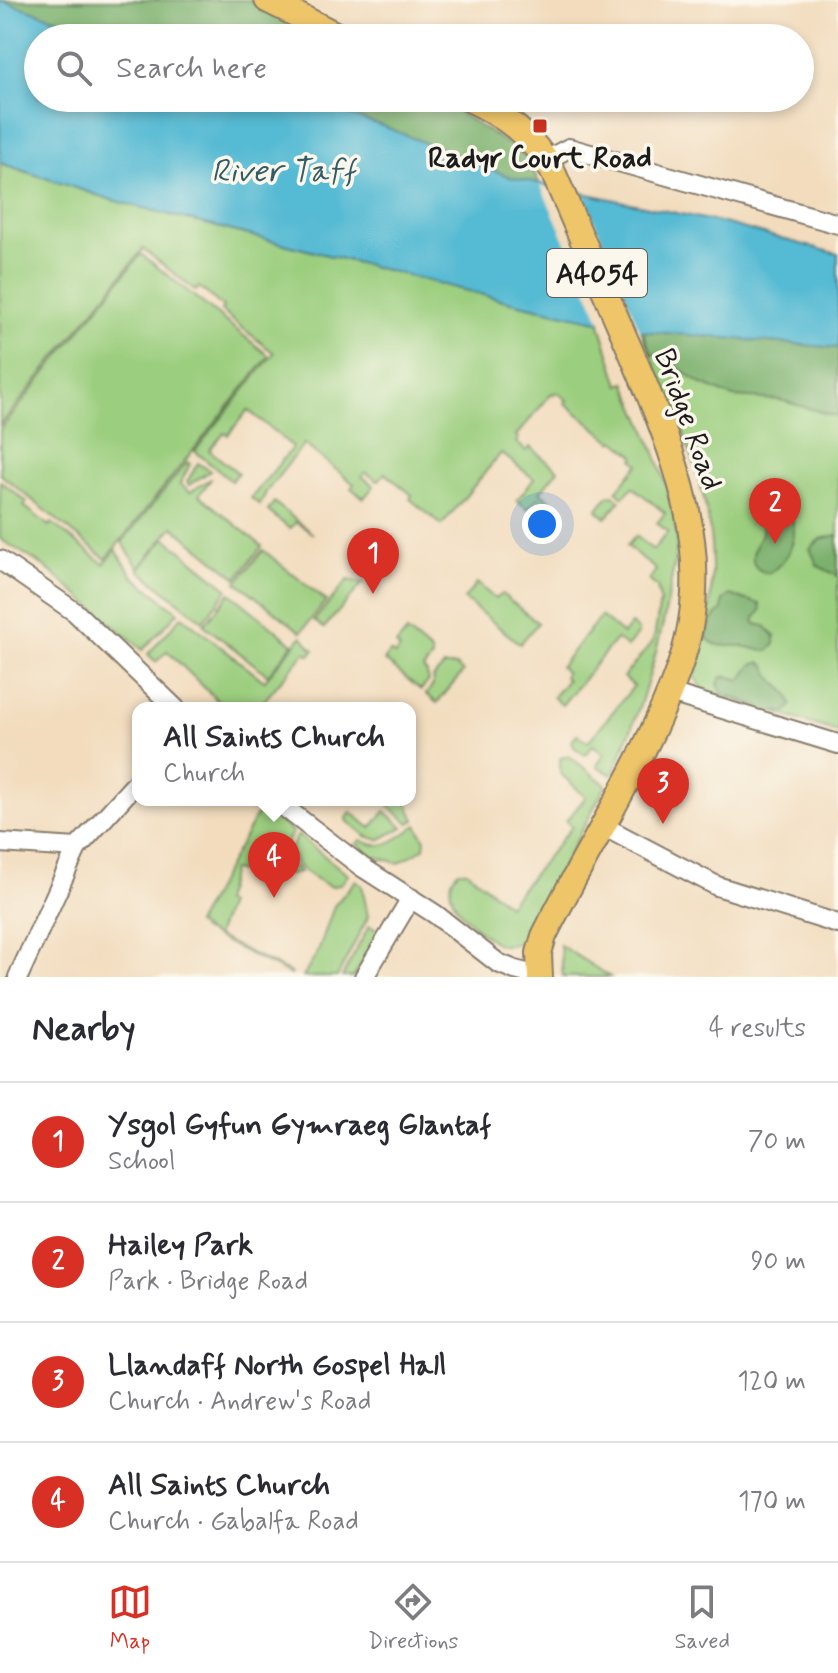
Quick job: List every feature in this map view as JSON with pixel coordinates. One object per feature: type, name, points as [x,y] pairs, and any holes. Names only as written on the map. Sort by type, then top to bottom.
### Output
[{"type":"main road","points":[[267,0],[315,24]]},
{"type":"main road","name":"Bridge Road","points":[[493,112],[523,132],[550,166],[679,470],[689,507],[695,552],[690,628],[682,662],[670,693],[544,936],[539,953],[539,976]]},
{"type":"street","points":[[550,166],[569,148],[838,224]]},
{"type":"street","points":[[0,560],[67,605],[169,702]]},
{"type":"street","points":[[670,693],[838,744]]},
{"type":"street","points":[[18,977],[77,848],[132,788]]},
{"type":"street","points":[[283,806],[362,867],[411,898],[498,963],[539,976]]},
{"type":"street","points":[[601,825],[717,886],[838,924]]},
{"type":"street","points":[[0,843],[77,848]]},
{"type":"street","points":[[364,977],[411,898]]},
{"type":"green space","points":[[0,0],[280,0],[296,24],[42,24]]},
{"type":"green space","points":[[338,112],[458,112],[527,158],[539,182],[534,189],[342,129]]},
{"type":"green space","points":[[0,163],[112,200],[515,303],[599,321],[619,385],[626,383],[658,460],[670,499],[677,544],[668,601],[649,677],[612,775],[597,766],[604,754],[593,745],[585,755],[574,747],[572,741],[577,734],[588,742],[634,686],[623,677],[652,643],[655,634],[660,601],[657,587],[649,580],[656,570],[627,546],[636,536],[653,550],[668,532],[657,523],[665,513],[633,487],[623,497],[616,491],[639,464],[633,459],[635,456],[565,403],[567,400],[557,392],[552,393],[516,436],[519,438],[516,442],[526,451],[530,447],[558,470],[540,492],[551,501],[547,505],[538,498],[528,509],[517,500],[534,479],[501,453],[442,525],[385,473],[378,481],[365,472],[362,476],[374,486],[364,498],[351,488],[354,484],[304,444],[266,492],[260,505],[251,498],[293,447],[248,410],[228,435],[224,433],[209,450],[238,473],[231,481],[195,451],[274,353],[221,311],[223,307],[199,287],[196,291],[143,249],[0,426]]},
{"type":"green space","points":[[141,254],[269,356],[106,559],[0,474],[0,430]]},
{"type":"green space","points":[[640,330],[838,367],[838,732],[705,691],[695,678],[707,627],[712,581],[711,539],[693,459]]},
{"type":"green space","points":[[642,331],[838,343],[838,417],[780,400],[733,397],[702,384],[661,356],[652,354]]},
{"type":"green space","points":[[187,462],[190,464],[180,484],[190,492],[212,478],[199,495],[262,546],[237,578],[173,527],[139,568],[122,542]]},
{"type":"green space","points":[[198,463],[210,471],[189,485],[187,482]]},
{"type":"green space","points":[[0,481],[27,502],[24,506],[49,526],[52,523],[104,564],[116,550],[133,576],[178,612],[143,650],[44,566],[0,539]]},
{"type":"green space","points":[[774,492],[789,512],[794,529],[788,554],[769,573],[761,571],[753,562],[756,543],[763,531],[754,503],[761,494]]},
{"type":"green space","points":[[613,495],[620,501],[606,518],[597,510],[608,496]]},
{"type":"green space","points":[[274,502],[313,534],[296,522],[290,529],[268,511]]},
{"type":"green space","points":[[838,535],[838,576],[818,566],[810,549],[820,539]]},
{"type":"green space","points":[[165,538],[228,589],[203,621],[139,570]]},
{"type":"green space","points":[[263,550],[326,601],[301,632],[237,582]]},
{"type":"green space","points":[[348,580],[363,583],[324,628],[314,620]]},
{"type":"green space","points":[[477,583],[495,599],[502,594],[538,623],[520,644],[464,599]]},
{"type":"green space","points":[[230,593],[293,644],[268,675],[204,625]]},
{"type":"green space","points":[[730,595],[760,604],[761,610],[754,620],[775,636],[775,644],[768,651],[721,646],[707,638],[712,622],[722,610],[723,600]]},
{"type":"green space","points":[[182,616],[264,681],[302,636],[314,650],[310,655],[305,652],[263,702],[219,702],[167,651],[156,662],[148,654]]},
{"type":"green space","points":[[601,616],[623,634],[631,624],[638,634],[627,647],[616,639],[562,705],[553,697],[567,680],[564,677],[566,673],[560,667]]},
{"type":"green space","points":[[407,632],[432,653],[432,658],[423,669],[428,682],[421,690],[384,660],[390,652],[395,655],[400,649],[396,645]]},
{"type":"green space","points":[[760,662],[789,696],[792,706],[786,712],[772,712],[722,693],[718,685],[720,678],[727,676],[741,680],[752,665]]},
{"type":"green space","points":[[444,666],[456,666],[463,672],[437,703],[426,694],[433,685],[433,678]]},
{"type":"green space","points":[[569,756],[606,785],[523,941],[498,944],[461,913],[452,897],[452,879],[458,871],[467,871],[508,905],[572,827],[566,821],[586,797],[560,773],[560,758]]},
{"type":"green space","points":[[389,806],[409,806],[415,820],[409,823]]},
{"type":"green space","points":[[261,807],[293,832],[286,844],[285,858],[300,872],[270,878],[270,872],[249,867],[247,873],[232,870],[223,902],[228,904],[216,936],[291,975],[202,930],[196,924]]},
{"type":"green space","points":[[385,811],[403,827],[379,840],[366,836],[346,820],[351,812],[371,828]]},
{"type":"green space","points":[[417,825],[425,840],[424,848],[399,863],[372,856],[357,844],[361,840],[369,844],[384,844]]},
{"type":"green space","points":[[298,835],[348,875],[341,884],[331,887],[295,862],[290,850]]},
{"type":"green space","points":[[356,880],[362,885],[368,917],[337,977],[303,977],[318,952],[334,906]]},
{"type":"green space","points":[[369,926],[379,931],[354,977],[342,977]]},
{"type":"green space","points":[[560,945],[610,977],[563,977]]},
{"type":"water","name":"River Taff","points":[[0,0],[73,24],[24,24],[24,112],[340,112],[510,177],[727,224],[838,254],[838,348],[642,331],[515,303],[112,200],[0,163]]},
{"type":"pier","points":[[541,186],[583,195],[642,335],[603,326]]},
{"type":"place","name":"Radyr Court Road","points":[[540,126]]},
{"type":"place","name":"Hailey Park","points":[[775,544]]},
{"type":"place","name":"Ysgol Gyfun Gymraeg Glantaf","points":[[373,594]]},
{"type":"place","name":"Llandaff North Gospel Hall","points":[[663,824]]},
{"type":"place","name":"All Saints Church","points":[[274,898]]}]
